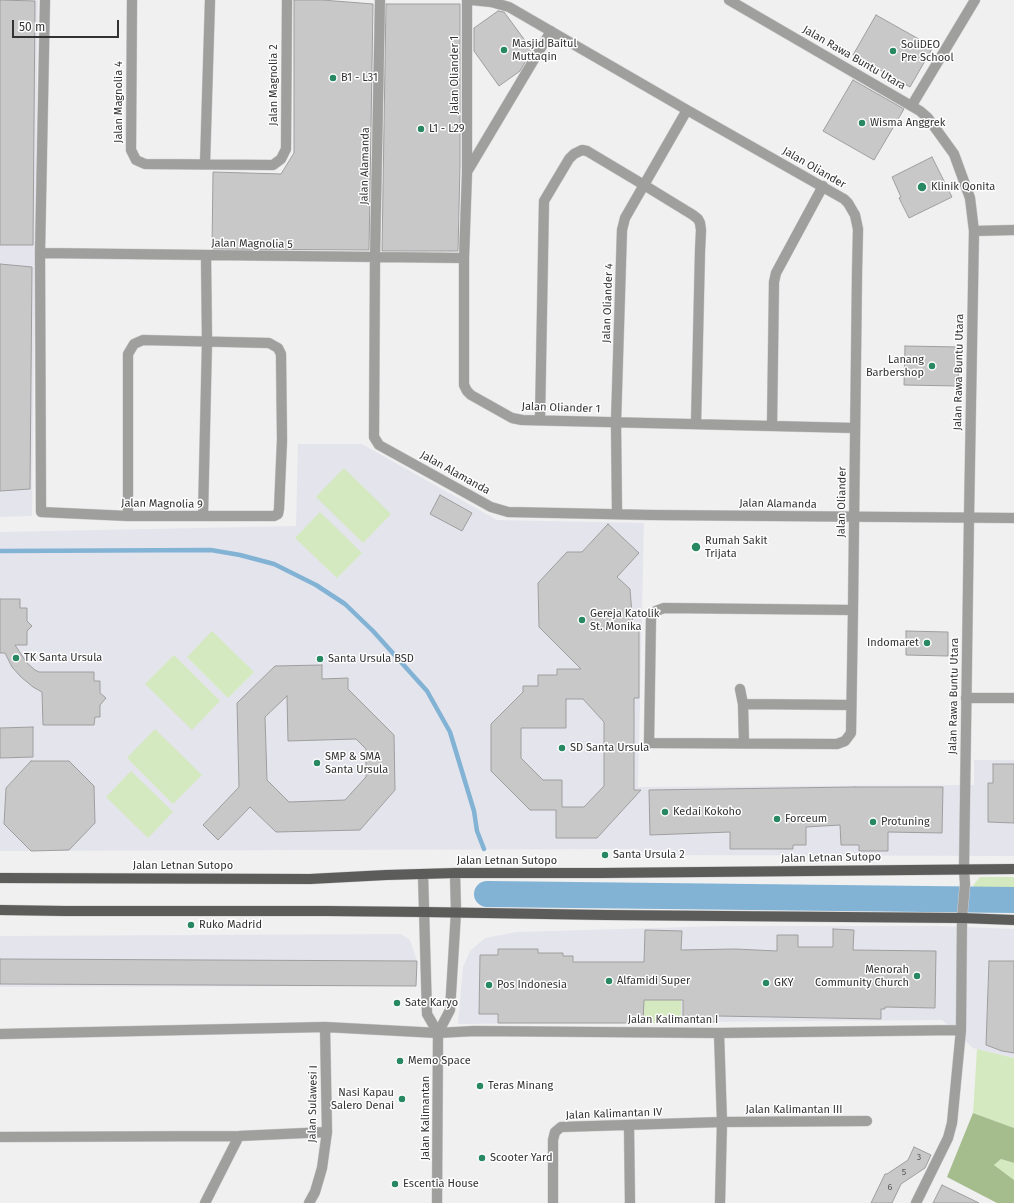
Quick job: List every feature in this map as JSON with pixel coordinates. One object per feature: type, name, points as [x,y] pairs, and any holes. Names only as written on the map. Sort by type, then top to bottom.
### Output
[{"type":"main road","name":"Jalan Letnan Sutopo","points":[[0,878],[310,879],[455,873],[1014,869]]},
{"type":"main road","points":[[0,910],[456,912],[605,915],[962,918],[1014,920]]},
{"type":"street","points":[[40,253],[44,0]]},
{"type":"street","name":"Jalan Magnolia 4","points":[[132,0],[131,150],[136,160],[145,164],[273,165]]},
{"type":"street","points":[[205,164],[210,0]]},
{"type":"street","name":"Jalan Magnolia 2","points":[[273,165],[281,159],[286,149],[287,0]]},
{"type":"street","name":"Jalan Alamanda","points":[[380,0],[375,257],[374,437],[379,445],[491,508],[501,511],[521,513],[1014,518]]},
{"type":"street","name":"Jalan Oliander 1","points":[[467,0],[464,258],[464,385],[467,391],[471,395],[512,418],[522,420],[855,428]]},
{"type":"street","name":"Jalan Oliander","points":[[470,0],[491,2],[509,7],[687,110],[844,198],[855,215],[858,229],[853,610],[851,705],[851,733],[846,741],[837,744],[650,743],[651,617],[656,611],[664,608],[853,610]]},
{"type":"street","name":"Jalan Rawa Buntu Utara","points":[[729,0],[912,105],[928,118],[954,154],[970,198],[974,231],[968,517],[965,884],[962,918],[961,1030],[952,1123],[948,1138],[916,1203]]},
{"type":"street","points":[[912,105],[975,0]]},
{"type":"street","name":"Jalan Oliander 1","points":[[466,173],[551,31]]},
{"type":"street","name":"Jalan Oliander 4","points":[[617,514],[616,422],[622,230],[625,218],[687,110]]},
{"type":"street","points":[[540,420],[544,202],[569,159],[574,154],[582,150],[587,151],[693,215],[700,223],[696,424]]},
{"type":"street","points":[[772,426],[774,282],[776,273],[823,186]]},
{"type":"street","points":[[974,231],[1014,230]]},
{"type":"street","name":"Jalan Magnolia 5","points":[[40,253],[464,258]]},
{"type":"street","name":"Jalan Magnolia 9","points":[[40,253],[41,512],[128,516],[274,516],[278,514],[282,440],[281,354],[278,348],[269,343],[207,342]]},
{"type":"street","points":[[203,516],[207,342],[206,255]]},
{"type":"street","points":[[128,516],[128,354],[134,344],[143,340],[207,342]]},
{"type":"street","points":[[740,689],[743,704],[744,743]]},
{"type":"street","points":[[966,698],[1014,698]]},
{"type":"street","points":[[743,704],[851,705]]},
{"type":"street","name":"Jalan Kalimantan","points":[[437,1203],[438,1033],[450,1010],[456,912],[455,873]]},
{"type":"street","points":[[423,874],[427,1014],[438,1033]]},
{"type":"street","name":"Jalan Kalimantan I","points":[[0,1034],[325,1027],[438,1033],[474,1031],[719,1033],[961,1030]]},
{"type":"street","name":"Jalan Sulawesi I","points":[[309,1203],[315,1192],[322,1168],[327,1132],[325,1027]]},
{"type":"street","points":[[719,1033],[722,1122],[720,1203]]},
{"type":"street","name":"Jalan Kalimantan III","points":[[722,1122],[867,1121]]},
{"type":"street","name":"Jalan Kalimantan IV","points":[[553,1203],[552,1140],[555,1132],[561,1127],[722,1122]]},
{"type":"street","points":[[629,1126],[630,1203]]},
{"type":"street","points":[[0,1137],[239,1136],[327,1132]]},
{"type":"street","points":[[204,1203],[239,1136]]},
{"type":"shaded area","points":[[0,0],[38,0],[32,516],[0,517]]},
{"type":"shaded area","name":"Santa Ursula BSD","points":[[298,444],[362,444],[497,520],[644,523],[638,787],[974,785],[974,760],[1014,760],[1014,856],[651,855],[636,849],[0,851],[0,532],[296,526]]},
{"type":"shaded area","points":[[723,926],[939,926],[1014,929],[1014,1058],[973,1048],[942,1020],[458,1024],[463,967],[470,951],[485,938],[516,932]]},
{"type":"shaded area","points":[[401,934],[410,940],[417,961],[416,986],[0,987],[0,936]]},
{"type":"green space","points":[[344,468],[391,514],[363,543],[316,497]]},
{"type":"green space","points":[[320,512],[362,553],[337,578],[295,538]]},
{"type":"green space","points":[[212,631],[254,672],[228,698],[187,657]]},
{"type":"green space","points":[[174,655],[220,701],[192,730],[145,684]]},
{"type":"green space","points":[[155,729],[202,775],[173,804],[127,758]]},
{"type":"green space","points":[[131,771],[173,812],[148,838],[106,797]]},
{"type":"green space","points":[[980,877],[1014,877],[1014,888],[981,888],[980,903],[1014,904],[1014,912],[977,911],[971,905],[971,893],[974,884]]},
{"type":"green space","points":[[644,1000],[681,1000],[681,1023],[643,1023]]},
{"type":"green space","points":[[977,1049],[1014,1058],[1014,1128],[973,1113]]},
{"type":"green space","points":[[973,1113],[1014,1128],[1014,1163],[1001,1159],[994,1165],[1014,1180],[1014,1203],[997,1203],[947,1177]]},
{"type":"green space","points":[[1001,1159],[1014,1163],[1014,1180],[994,1165]]},
{"type":"water","points":[[981,888],[1014,888],[1014,904],[980,903]]},
{"type":"building","points":[[0,0],[35,1],[33,245],[0,245]]},
{"type":"building","name":"B1 - L31","points":[[294,0],[322,0],[373,4],[369,250],[212,249],[213,172],[281,174],[294,153]]},
{"type":"building","name":"L1 - L29","points":[[386,4],[460,4],[460,164],[458,251],[382,251]]},
{"type":"building","name":"Masjid Baitul Muttaqin","points":[[498,11],[504,12],[532,50],[520,71],[499,86],[474,51],[474,28]]},
{"type":"building","name":"SoliDEO Pre School","points":[[876,15],[933,47],[910,87],[853,55]]},
{"type":"building","name":"Wisma Anggrek","points":[[853,80],[904,109],[874,160],[823,131]]},
{"type":"building","name":"Klinik Qonita","points":[[932,157],[952,197],[909,218],[899,198],[901,197],[892,177]]},
{"type":"building","points":[[0,264],[32,267],[30,489],[0,491]]},
{"type":"building","name":"Lanang Barbershop","points":[[905,346],[959,347],[958,386],[904,385]]},
{"type":"building","points":[[440,495],[472,513],[462,531],[430,514]]},
{"type":"building","points":[[608,524],[639,553],[617,577],[630,589],[633,627],[639,627],[639,698],[634,698],[634,790],[641,790],[597,838],[556,838],[556,810],[530,810],[491,771],[491,724],[523,692],[523,686],[538,686],[538,675],[557,675],[557,669],[581,669],[539,627],[538,583],[567,552],[582,552]],"holes":[[[566,699],[583,699],[604,722],[604,786],[584,807],[562,807],[562,780],[543,780],[521,758],[521,728],[566,728]]]},
{"type":"building","name":"TK Santa Ursula","points":[[0,599],[20,599],[20,608],[27,608],[27,621],[32,626],[27,631],[27,645],[15,645],[27,663],[35,670],[39,672],[94,672],[94,681],[100,681],[100,693],[106,698],[100,705],[100,717],[95,717],[94,725],[43,725],[42,692],[21,677],[12,667],[5,653],[0,653]]},
{"type":"building","name":"Indomaret","points":[[906,631],[948,632],[948,656],[906,655]]},
{"type":"building","name":"SMP & SMA Santa Ursula","points":[[322,665],[322,679],[348,678],[348,689],[394,735],[395,790],[360,830],[276,832],[250,807],[218,840],[203,825],[239,787],[237,703],[275,666]],"holes":[[[287,696],[288,741],[356,739],[366,749],[366,777],[345,800],[289,802],[267,780],[265,717]]]},
{"type":"building","points":[[33,727],[33,757],[0,758],[0,728]]},
{"type":"building","points":[[31,761],[69,761],[94,786],[95,823],[69,850],[31,851],[4,824],[6,788]]},
{"type":"building","points":[[993,764],[1014,764],[1014,823],[988,822],[988,783],[993,783]]},
{"type":"building","points":[[943,787],[942,833],[888,832],[888,851],[859,851],[859,845],[841,845],[840,825],[806,827],[806,845],[793,845],[793,849],[730,849],[730,832],[650,835],[649,790]]},
{"type":"building","points":[[833,929],[854,930],[853,950],[936,951],[935,1008],[885,1007],[885,1009],[881,1009],[881,1019],[717,1016],[717,1022],[683,1022],[683,1000],[644,1000],[643,1023],[498,1023],[498,1014],[479,1014],[480,955],[498,955],[498,949],[538,949],[538,953],[563,953],[563,956],[573,956],[573,962],[644,962],[645,930],[682,931],[681,950],[735,949],[777,951],[777,935],[798,935],[798,947],[833,947]]},
{"type":"building","points":[[0,959],[417,961],[416,986],[0,984]]},
{"type":"building","points":[[989,961],[1014,961],[1014,1053],[1002,1051],[986,1045]]},
{"type":"building","points":[[914,1147],[931,1155],[925,1168],[901,1184],[892,1203],[871,1203],[885,1174],[908,1160]]},
{"type":"building","points":[[942,1185],[979,1203],[933,1203]]},
{"type":"waterway","points":[[0,551],[211,550],[240,555],[274,564],[316,585],[345,604],[373,631],[427,691],[450,732],[474,811],[477,831],[484,849]]},
{"type":"waterway","points":[[487,894],[1014,900]]},
{"type":"place","name":"Masjid Baitul Muttaqin","points":[[504,50]]},
{"type":"place","name":"SoliDEO Pre School","points":[[893,51]]},
{"type":"place","name":"B1 - L31","points":[[333,78]]},
{"type":"place","name":"Wisma Anggrek","points":[[862,123]]},
{"type":"place","name":"L1 - L29","points":[[421,129]]},
{"type":"place","name":"Klinik Qonita","points":[[922,187]]},
{"type":"place","name":"Lanang Barbershop","points":[[932,366]]},
{"type":"place","name":"Rumah Sakit Trijata","points":[[696,547]]},
{"type":"place","name":"Gereja Katolik St. Monika","points":[[582,620]]},
{"type":"place","name":"Indomaret","points":[[927,643]]},
{"type":"place","name":"TK Santa Ursula","points":[[16,658]]},
{"type":"place","name":"Santa Ursula BSD","points":[[320,659]]},
{"type":"place","name":"SD Santa Ursula","points":[[562,748]]},
{"type":"place","name":"SMP & SMA Santa Ursula","points":[[317,763]]},
{"type":"place","name":"Kedai Kokoho","points":[[665,812]]},
{"type":"place","name":"Forceum","points":[[777,819]]},
{"type":"place","name":"Protuning","points":[[873,822]]},
{"type":"place","name":"Santa Ursula 2","points":[[605,855]]},
{"type":"place","name":"Ruko Madrid","points":[[191,925]]},
{"type":"place","name":"Menorah Community Church","points":[[917,976]]},
{"type":"place","name":"Alfamidi Super","points":[[609,981]]},
{"type":"place","name":"GKY","points":[[766,983]]},
{"type":"place","name":"Pos Indonesia","points":[[489,985]]},
{"type":"place","name":"Sate Karyo","points":[[397,1003]]},
{"type":"place","name":"Memo Space","points":[[400,1061]]},
{"type":"place","name":"Teras Minang","points":[[480,1086]]},
{"type":"place","name":"Nasi Kapau Salero Denai","points":[[402,1099]]},
{"type":"place","name":"Scooter Yard","points":[[482,1158]]},
{"type":"place","name":"Escentia House","points":[[395,1184]]}]
